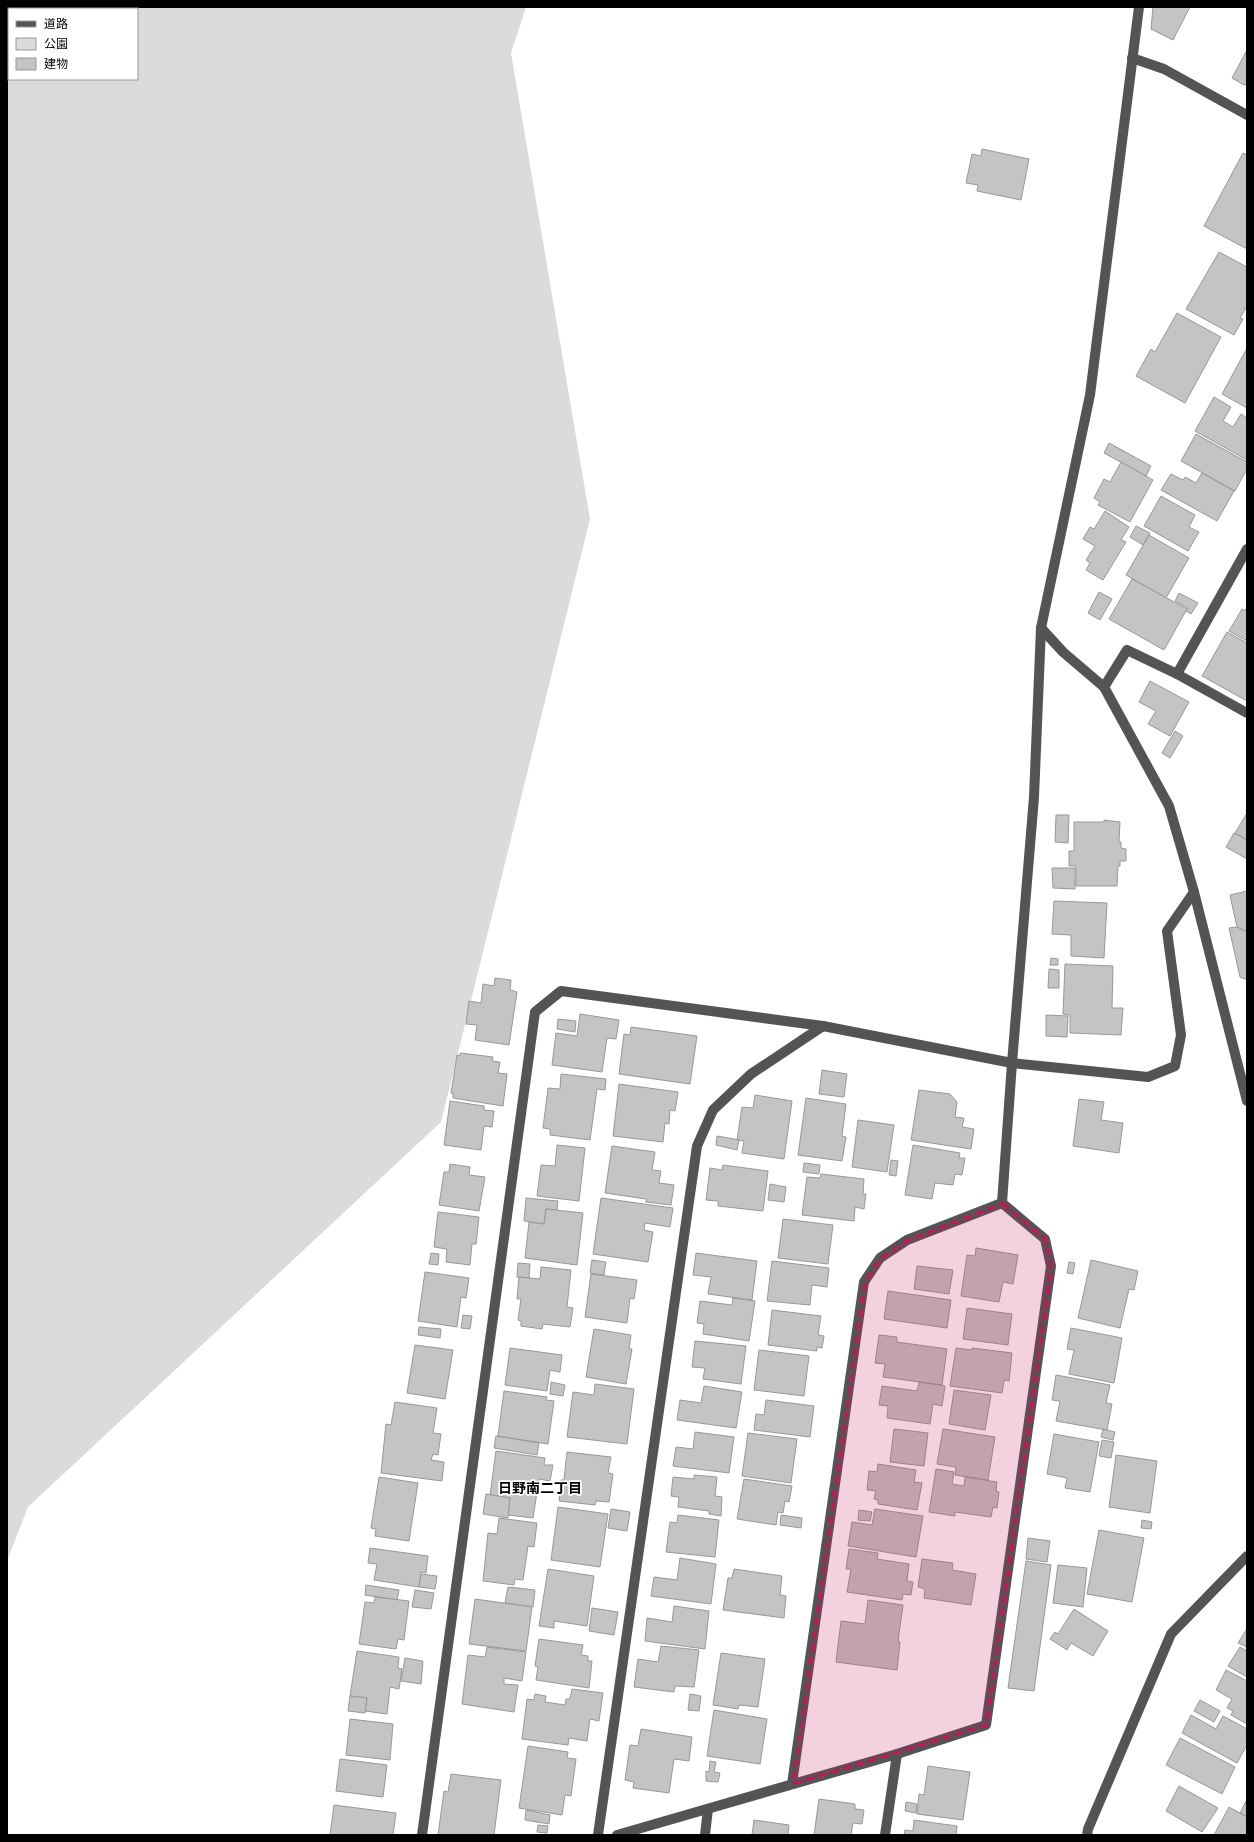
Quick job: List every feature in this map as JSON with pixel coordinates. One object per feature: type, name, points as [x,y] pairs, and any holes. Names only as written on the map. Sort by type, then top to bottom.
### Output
[{"type":"street","points":[[1002,1203],[1034,797],[1041,628],[1090,395],[1139,7]]},
{"type":"street","points":[[1132,58],[1164,69],[1247,115]]},
{"type":"street","points":[[1177,674],[1247,549]]},
{"type":"street","points":[[1041,628],[1063,652],[1104,687],[1169,806],[1194,892],[1247,1101]]},
{"type":"street","points":[[1104,687],[1127,650],[1177,674],[1247,713]]},
{"type":"street","points":[[422,1835],[535,1012],[561,991],[823,1026],[1012,1063],[1148,1076],[1175,1066],[1181,1035],[1167,931],[1194,892]]},
{"type":"street","points":[[598,1835],[697,1146],[714,1110],[751,1074],[823,1026]]},
{"type":"street","points":[[617,1835],[897,1754],[986,1725],[1051,1266],[1045,1239],[1002,1203]]},
{"type":"street","points":[[792,1784],[864,1282],[880,1258],[907,1240],[1002,1203]]},
{"type":"street","points":[[1087,1835],[1088,1829],[1171,1634],[1247,1556]]},
{"type":"street","points":[[885,1835],[897,1754]]},
{"type":"street","points":[[704,1835],[708,1809]]},
{"type":"highlighted area","points":[[1002,1203],[1045,1239],[1051,1266],[986,1725],[792,1784],[864,1282],[880,1258],[907,1240]]},
{"type":"green space","points":[[7,7],[526,7],[511,53],[590,519],[441,1122],[28,1507],[7,1561]]},
{"type":"building","points":[[1153,7],[1190,7],[1173,40],[1151,29]]},
{"type":"building","points":[[1247,50],[1247,84],[1244,85],[1232,78]]},
{"type":"building","points":[[982,149],[1029,159],[1021,200],[977,191],[978,185],[966,183],[972,154],[981,156]]},
{"type":"building","points":[[1243,153],[1247,155],[1247,249],[1204,226]]},
{"type":"building","points":[[1219,252],[1247,267],[1247,306],[1240,318],[1243,319],[1234,335],[1186,309]]},
{"type":"building","points":[[1177,313],[1221,337],[1185,403],[1136,376],[1151,349],[1155,352]]},
{"type":"building","points":[[1247,348],[1247,408],[1222,394]]},
{"type":"building","points":[[1214,397],[1231,407],[1223,421],[1233,427],[1241,414],[1247,418],[1247,460],[1195,431]]},
{"type":"building","points":[[1196,434],[1247,462],[1247,469],[1235,491],[1181,461]]},
{"type":"building","points":[[1109,443],[1151,466],[1146,476],[1104,453]]},
{"type":"building","points":[[1121,462],[1153,480],[1130,522],[1098,505],[1100,502],[1094,498],[1104,479],[1110,482]]},
{"type":"building","points":[[1202,473],[1234,491],[1217,521],[1161,490],[1171,474],[1183,480],[1185,477],[1196,483]]},
{"type":"building","points":[[1161,496],[1195,515],[1189,527],[1199,532],[1188,551],[1144,526]]},
{"type":"building","points":[[1105,511],[1129,527],[1121,540],[1126,542],[1103,580],[1086,570],[1090,563],[1086,560],[1095,546],[1083,539],[1090,527],[1094,529]]},
{"type":"building","points":[[1136,526],[1150,533],[1143,545],[1130,537]]},
{"type":"building","points":[[1149,535],[1189,558],[1166,598],[1126,575]]},
{"type":"building","points":[[1132,579],[1187,609],[1164,650],[1109,619]]},
{"type":"building","points":[[1099,592],[1112,599],[1100,620],[1088,613]]},
{"type":"building","points":[[1179,593],[1198,603],[1191,614],[1186,611],[1188,608],[1175,601]]},
{"type":"building","points":[[1247,607],[1247,641],[1229,631],[1242,609],[1245,611]]},
{"type":"building","points":[[1227,632],[1247,643],[1247,701],[1202,676]]},
{"type":"building","points":[[1150,681],[1189,702],[1170,736],[1148,724],[1156,711],[1139,702]]},
{"type":"building","points":[[1175,731],[1183,736],[1170,758],[1162,753]]},
{"type":"building","points":[[1247,813],[1247,840],[1235,833]]},
{"type":"building","points":[[1056,815],[1069,815],[1068,843],[1055,842]]},
{"type":"building","points":[[1104,820],[1120,822],[1119,842],[1121,842],[1121,848],[1126,849],[1126,861],[1120,861],[1120,866],[1118,866],[1117,886],[1076,886],[1076,866],[1069,866],[1069,851],[1074,851],[1074,822],[1104,822]]},
{"type":"building","points":[[1234,833],[1247,840],[1247,859],[1226,847]]},
{"type":"building","points":[[1052,868],[1075,868],[1075,889],[1053,888]]},
{"type":"building","points":[[1247,891],[1247,932],[1237,927],[1230,895]]},
{"type":"building","points":[[1054,901],[1107,903],[1104,958],[1071,956],[1071,935],[1052,934]]},
{"type":"building","points":[[1237,927],[1247,932],[1247,980],[1240,977],[1229,928]]},
{"type":"building","points":[[1051,958],[1058,959],[1058,965],[1050,965]]},
{"type":"building","points":[[1065,964],[1113,966],[1112,1008],[1123,1008],[1121,1035],[1070,1033],[1070,1015],[1063,1014]]},
{"type":"building","points":[[1049,969],[1059,970],[1059,988],[1048,988]]},
{"type":"building","points":[[495,978],[511,980],[510,990],[517,992],[509,1045],[475,1040],[477,1025],[466,1024],[469,1001],[481,1003],[483,984],[494,986]]},
{"type":"building","points":[[580,1014],[619,1020],[616,1039],[607,1038],[602,1072],[552,1065],[556,1033],[577,1036]]},
{"type":"building","points":[[1046,1015],[1068,1016],[1067,1037],[1046,1036]]},
{"type":"building","points":[[558,1019],[576,1021],[575,1032],[557,1029]]},
{"type":"building","points":[[631,1027],[697,1036],[690,1084],[619,1074],[624,1034],[630,1035]]},
{"type":"building","points":[[460,1053],[493,1057],[492,1061],[500,1062],[498,1073],[507,1074],[503,1106],[453,1098],[453,1093],[451,1093],[457,1055],[460,1056]]},
{"type":"building","points":[[822,1070],[847,1074],[844,1097],[819,1094]]},
{"type":"building","points":[[561,1074],[606,1079],[605,1090],[597,1089],[590,1140],[550,1135],[550,1129],[543,1128],[548,1088],[560,1089]]},
{"type":"building","points":[[619,1084],[678,1092],[675,1111],[670,1110],[669,1124],[665,1123],[663,1142],[613,1136]]},
{"type":"building","points":[[919,1090],[950,1094],[957,1102],[955,1117],[964,1118],[962,1127],[974,1129],[971,1149],[911,1140]]},
{"type":"building","points":[[755,1095],[792,1101],[784,1159],[742,1153],[744,1141],[737,1140],[742,1107],[753,1108]]},
{"type":"building","points":[[806,1098],[846,1104],[842,1136],[846,1137],[842,1161],[798,1155]]},
{"type":"building","points":[[1079,1099],[1104,1102],[1101,1120],[1123,1123],[1119,1153],[1073,1146]]},
{"type":"building","points":[[450,1101],[484,1106],[484,1110],[494,1111],[492,1127],[484,1126],[481,1150],[444,1145]]},
{"type":"building","points":[[858,1120],[894,1125],[887,1172],[852,1167]]},
{"type":"building","points":[[717,1136],[739,1140],[737,1150],[716,1145]]},
{"type":"building","points":[[557,1145],[585,1148],[579,1201],[537,1196],[541,1165],[555,1166]]},
{"type":"building","points":[[913,1145],[960,1153],[959,1158],[965,1158],[962,1175],[955,1174],[953,1185],[935,1183],[932,1199],[905,1195]]},
{"type":"building","points":[[612,1146],[655,1152],[652,1170],[661,1171],[659,1183],[674,1185],[671,1205],[646,1202],[646,1199],[605,1193]]},
{"type":"building","points":[[891,1160],[898,1161],[896,1176],[889,1175]]},
{"type":"building","points":[[804,1163],[820,1165],[819,1174],[803,1172]]},
{"type":"building","points":[[450,1164],[470,1167],[469,1175],[485,1177],[479,1211],[439,1205],[444,1172],[449,1172]]},
{"type":"building","points":[[723,1165],[768,1171],[763,1211],[718,1206],[718,1201],[706,1200],[710,1168],[722,1170]]},
{"type":"building","points":[[821,1174],[864,1179],[863,1194],[866,1194],[864,1209],[855,1207],[854,1221],[802,1215],[807,1177],[820,1178]]},
{"type":"building","points":[[770,1184],[786,1187],[784,1202],[768,1200]]},
{"type":"building","points":[[526,1198],[558,1201],[557,1210],[546,1209],[544,1224],[524,1221]]},
{"type":"building","points":[[601,1198],[673,1208],[670,1227],[645,1223],[644,1230],[653,1232],[648,1262],[593,1254]]},
{"type":"building","points":[[546,1209],[583,1213],[577,1265],[525,1258],[529,1222],[544,1224]]},
{"type":"building","points":[[438,1212],[479,1217],[476,1244],[472,1244],[470,1265],[446,1262],[447,1249],[434,1247]]},
{"type":"building","points":[[783,1219],[833,1225],[828,1264],[778,1258]]},
{"type":"building","points":[[976,1248],[1018,1255],[1013,1284],[1003,1282],[999,1302],[961,1296],[967,1255],[975,1256]]},
{"type":"building","points":[[431,1253],[439,1254],[438,1265],[429,1264]]},
{"type":"building","points":[[696,1253],[757,1261],[752,1300],[708,1294],[711,1277],[693,1275]]},
{"type":"building","points":[[592,1260],[606,1262],[604,1275],[590,1273]]},
{"type":"building","points":[[1091,1260],[1138,1271],[1134,1290],[1129,1289],[1120,1328],[1078,1318]]},
{"type":"building","points":[[772,1261],[829,1268],[827,1287],[812,1285],[810,1305],[767,1301]]},
{"type":"building","points":[[1069,1262],[1075,1263],[1073,1274],[1067,1273]]},
{"type":"building","points":[[518,1263],[530,1264],[529,1278],[517,1277]]},
{"type":"building","points":[[917,1266],[953,1270],[949,1294],[914,1289]]},
{"type":"building","points":[[541,1267],[571,1270],[567,1307],[573,1308],[570,1327],[543,1324],[542,1329],[521,1326],[521,1321],[518,1320],[521,1299],[517,1299],[519,1277],[540,1279]]},
{"type":"building","points":[[425,1272],[469,1278],[466,1298],[461,1297],[457,1327],[418,1321]]},
{"type":"building","points":[[591,1274],[637,1280],[634,1299],[630,1298],[627,1323],[585,1317]]},
{"type":"building","points":[[888,1291],[951,1300],[947,1328],[884,1319]]},
{"type":"building","points":[[733,1298],[755,1301],[749,1341],[703,1334],[704,1324],[697,1323],[700,1301],[732,1305]]},
{"type":"building","points":[[967,1308],[1012,1314],[1008,1345],[963,1339]]},
{"type":"building","points":[[772,1310],[821,1316],[818,1335],[824,1336],[822,1348],[817,1347],[817,1351],[768,1345]]},
{"type":"building","points":[[463,1315],[472,1316],[470,1329],[461,1328]]},
{"type":"building","points":[[419,1327],[441,1329],[440,1338],[418,1335]]},
{"type":"building","points":[[1071,1328],[1122,1338],[1114,1383],[1069,1374],[1074,1350],[1067,1349]]},
{"type":"building","points":[[594,1329],[631,1335],[629,1349],[632,1349],[626,1384],[586,1377]]},
{"type":"building","points":[[879,1335],[897,1337],[897,1342],[947,1349],[942,1385],[883,1377],[885,1364],[875,1363]]},
{"type":"building","points":[[695,1341],[746,1346],[741,1384],[703,1379],[705,1368],[692,1367]]},
{"type":"building","points":[[415,1345],[453,1350],[445,1399],[407,1393]]},
{"type":"building","points":[[510,1348],[562,1355],[560,1372],[550,1370],[547,1391],[505,1385]]},
{"type":"building","points":[[956,1348],[972,1350],[972,1348],[1012,1353],[1009,1381],[1004,1380],[1002,1393],[950,1386]]},
{"type":"building","points":[[759,1350],[809,1356],[804,1396],[754,1390]]},
{"type":"building","points":[[1056,1375],[1110,1385],[1106,1403],[1112,1404],[1107,1430],[1056,1421],[1060,1401],[1052,1400]]},
{"type":"building","points":[[551,1382],[565,1385],[563,1396],[550,1394]]},
{"type":"building","points":[[919,1382],[945,1386],[942,1406],[933,1404],[930,1424],[887,1418],[888,1406],[879,1405],[882,1386],[917,1391]]},
{"type":"building","points":[[595,1384],[634,1389],[627,1444],[567,1437],[573,1392],[594,1395]]},
{"type":"building","points":[[704,1386],[742,1392],[736,1428],[677,1420],[680,1400],[701,1403]]},
{"type":"building","points":[[954,1390],[991,1395],[985,1430],[949,1424]]},
{"type":"building","points":[[504,1391],[547,1397],[546,1400],[554,1401],[548,1444],[498,1436]]},
{"type":"building","points":[[766,1400],[814,1406],[810,1437],[754,1430],[756,1414],[764,1415]]},
{"type":"building","points":[[395,1402],[437,1408],[433,1433],[441,1434],[438,1455],[433,1454],[431,1460],[444,1462],[442,1481],[381,1473],[386,1424],[391,1425]]},
{"type":"building","points":[[894,1429],[928,1433],[924,1466],[890,1462]]},
{"type":"building","points":[[943,1429],[995,1437],[988,1480],[955,1475],[956,1467],[937,1464]]},
{"type":"building","points":[[1103,1429],[1115,1432],[1113,1440],[1101,1437]]},
{"type":"building","points":[[695,1432],[734,1437],[729,1473],[673,1466],[676,1447],[693,1449]]},
{"type":"building","points":[[748,1433],[797,1439],[791,1483],[742,1476]]},
{"type":"building","points":[[1054,1434],[1099,1442],[1090,1492],[1065,1488],[1067,1478],[1047,1474]]},
{"type":"building","points":[[496,1436],[539,1443],[537,1455],[494,1448]]},
{"type":"building","points":[[1102,1440],[1114,1442],[1111,1458],[1099,1456]]},
{"type":"building","points":[[496,1451],[545,1458],[544,1465],[553,1465],[550,1481],[539,1479],[533,1518],[508,1515],[510,1498],[490,1495]]},
{"type":"building","points":[[567,1452],[611,1457],[608,1473],[613,1474],[609,1502],[596,1501],[595,1505],[559,1501],[561,1480],[564,1480]]},
{"type":"building","points":[[1116,1455],[1157,1461],[1150,1513],[1109,1507]]},
{"type":"building","points":[[878,1464],[916,1470],[914,1482],[922,1483],[917,1510],[878,1504],[878,1500],[874,1499],[876,1491],[867,1490],[869,1471],[877,1472]]},
{"type":"building","points":[[936,1469],[954,1472],[952,1484],[964,1486],[965,1477],[997,1482],[996,1491],[999,1492],[997,1508],[993,1507],[991,1517],[955,1512],[955,1516],[929,1512]]},
{"type":"building","points":[[694,1475],[717,1477],[715,1496],[722,1497],[721,1516],[709,1514],[709,1511],[678,1507],[679,1497],[671,1496],[673,1477],[694,1479]]},
{"type":"building","points":[[379,1477],[418,1483],[409,1541],[375,1536],[376,1529],[371,1528]]},
{"type":"building","points":[[744,1479],[792,1486],[789,1502],[785,1501],[783,1513],[778,1512],[776,1525],[737,1519]]},
{"type":"building","points":[[486,1494],[510,1498],[508,1518],[483,1514]]},
{"type":"building","points":[[558,1507],[608,1514],[600,1567],[551,1560]]},
{"type":"building","points":[[611,1509],[630,1512],[627,1531],[608,1528]]},
{"type":"building","points":[[875,1509],[923,1516],[916,1557],[848,1546],[852,1522],[872,1525]]},
{"type":"building","points":[[859,1510],[872,1512],[870,1521],[858,1520]]},
{"type":"building","points":[[678,1515],[719,1520],[715,1557],[666,1552],[670,1522],[677,1523]]},
{"type":"building","points":[[781,1515],[802,1518],[801,1528],[780,1525]]},
{"type":"building","points":[[499,1518],[537,1523],[534,1547],[528,1546],[523,1580],[515,1579],[514,1585],[483,1581],[488,1533],[497,1534]]},
{"type":"building","points":[[1142,1520],[1152,1522],[1151,1529],[1141,1528]]},
{"type":"building","points":[[1099,1530],[1144,1538],[1132,1602],[1087,1594]]},
{"type":"building","points":[[1028,1538],[1050,1541],[1047,1562],[1026,1559]]},
{"type":"building","points":[[370,1548],[428,1556],[426,1573],[421,1572],[419,1587],[374,1580],[377,1564],[368,1563]]},
{"type":"building","points":[[849,1549],[878,1553],[877,1559],[909,1564],[907,1581],[913,1582],[911,1595],[903,1594],[902,1600],[847,1592],[851,1569],[846,1569]]},
{"type":"building","points":[[680,1558],[716,1564],[711,1604],[651,1596],[654,1577],[677,1580]]},
{"type":"building","points":[[922,1559],[953,1563],[952,1570],[976,1574],[971,1605],[924,1598],[925,1589],[918,1587]]},
{"type":"building","points":[[1026,1561],[1051,1565],[1034,1691],[1008,1688]]},
{"type":"building","points":[[1058,1565],[1087,1568],[1083,1607],[1053,1603]]},
{"type":"building","points":[[548,1569],[594,1576],[587,1626],[554,1621],[554,1628],[539,1626]]},
{"type":"building","points":[[734,1569],[782,1576],[780,1595],[786,1596],[784,1618],[723,1610],[728,1578],[732,1578]]},
{"type":"building","points":[[421,1574],[437,1576],[435,1589],[419,1587]]},
{"type":"building","points":[[366,1585],[399,1590],[397,1600],[365,1595]]},
{"type":"building","points":[[508,1587],[535,1590],[533,1607],[505,1603]]},
{"type":"building","points":[[415,1590],[434,1593],[431,1609],[412,1607]]},
{"type":"building","points":[[375,1597],[409,1601],[404,1640],[398,1639],[396,1649],[359,1644],[365,1602],[374,1603]]},
{"type":"building","points":[[475,1599],[532,1607],[526,1651],[469,1644]]},
{"type":"building","points":[[868,1600],[903,1605],[898,1641],[900,1642],[897,1670],[836,1662],[841,1621],[865,1624]]},
{"type":"building","points":[[674,1606],[709,1611],[705,1649],[645,1641],[647,1618],[672,1622]]},
{"type":"building","points":[[592,1608],[618,1612],[614,1635],[589,1631]]},
{"type":"building","points":[[1074,1609],[1108,1631],[1093,1656],[1071,1643],[1067,1650],[1050,1639],[1055,1632],[1058,1634]]},
{"type":"building","points":[[1247,1630],[1247,1647],[1238,1643]]},
{"type":"building","points":[[539,1639],[583,1645],[581,1655],[588,1656],[588,1661],[592,1661],[589,1688],[536,1680],[538,1667],[535,1666]]},
{"type":"building","points":[[661,1646],[699,1650],[694,1687],[675,1686],[674,1692],[634,1687],[638,1659],[658,1662]]},
{"type":"building","points":[[487,1647],[526,1652],[522,1681],[504,1678],[504,1684],[518,1685],[514,1712],[462,1704],[468,1655],[485,1657]]},
{"type":"building","points":[[1240,1647],[1247,1651],[1247,1677],[1228,1666]]},
{"type":"building","points":[[357,1651],[399,1657],[398,1668],[402,1669],[399,1689],[390,1687],[387,1714],[365,1711],[367,1698],[350,1696]]},
{"type":"building","points":[[721,1653],[765,1659],[758,1707],[739,1705],[738,1709],[713,1705]]},
{"type":"building","points":[[405,1658],[423,1661],[421,1684],[401,1681]]},
{"type":"building","points":[[1226,1670],[1247,1681],[1247,1724],[1231,1715],[1233,1711],[1227,1708],[1232,1699],[1216,1690]]},
{"type":"building","points":[[572,1689],[603,1693],[599,1721],[590,1719],[587,1741],[569,1738],[568,1745],[522,1739],[527,1699],[534,1700],[535,1694],[546,1696],[545,1702],[565,1705],[566,1699],[570,1699]]},
{"type":"building","points":[[690,1694],[701,1696],[699,1711],[688,1710]]},
{"type":"building","points":[[350,1696],[367,1698],[365,1713],[348,1711]]},
{"type":"building","points":[[1200,1700],[1220,1711],[1214,1722],[1194,1711]]},
{"type":"building","points":[[714,1710],[767,1719],[760,1764],[707,1756]]},
{"type":"building","points":[[1191,1715],[1216,1729],[1223,1716],[1247,1729],[1247,1745],[1237,1763],[1182,1733]]},
{"type":"building","points":[[350,1719],[393,1724],[390,1760],[346,1755]]},
{"type":"building","points":[[641,1729],[692,1737],[689,1761],[674,1759],[669,1793],[633,1788],[634,1782],[625,1780],[630,1745],[638,1746]]},
{"type":"building","points":[[1180,1738],[1235,1767],[1222,1794],[1166,1765]]},
{"type":"building","points":[[528,1746],[568,1752],[567,1758],[576,1759],[571,1796],[565,1795],[562,1815],[519,1808]]},
{"type":"building","points":[[340,1759],[387,1765],[383,1797],[336,1791]]},
{"type":"building","points":[[710,1761],[716,1762],[714,1772],[720,1773],[718,1782],[706,1781],[706,1771],[709,1772]]},
{"type":"building","points":[[928,1766],[970,1772],[963,1820],[917,1814],[919,1794],[924,1795]]},
{"type":"building","points":[[451,1774],[501,1780],[494,1835],[438,1835],[444,1791],[448,1792]]},
{"type":"building","points":[[1179,1786],[1218,1808],[1202,1832],[1166,1811]]},
{"type":"building","points":[[819,1799],[855,1804],[855,1809],[864,1810],[862,1824],[853,1823],[851,1835],[814,1835]]},
{"type":"building","points":[[1246,1801],[1247,1802],[1247,1817],[1240,1813]]},
{"type":"building","points":[[906,1802],[917,1804],[916,1813],[905,1811]]},
{"type":"building","points":[[334,1805],[396,1813],[393,1835],[330,1835]]},
{"type":"building","points":[[1229,1807],[1247,1817],[1247,1835],[1214,1835]]},
{"type":"building","points":[[526,1810],[550,1815],[549,1824],[525,1820]]},
{"type":"building","points":[[754,1820],[789,1825],[788,1835],[752,1835]]},
{"type":"building","points":[[914,1820],[957,1826],[956,1835],[904,1835],[905,1830],[913,1831]]},
{"type":"building","points":[[538,1825],[548,1826],[547,1833],[537,1832]]},
{"type":"district","name":"日野南二丁目","points":[[540,1488]]}]
